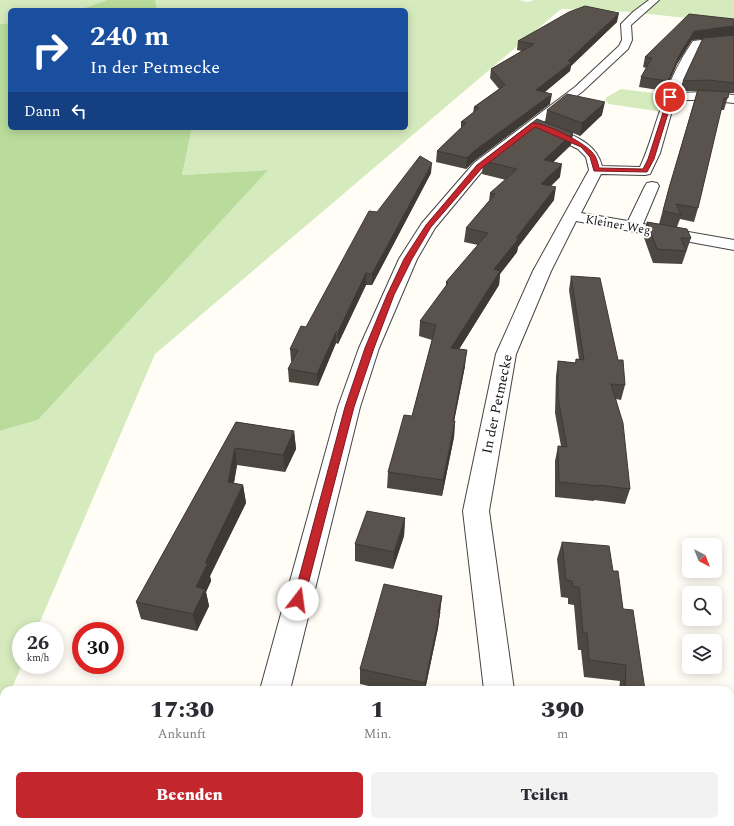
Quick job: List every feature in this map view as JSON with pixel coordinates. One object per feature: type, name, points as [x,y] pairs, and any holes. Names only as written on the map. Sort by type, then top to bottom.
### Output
[{"type":"street","points":[[276,686],[349,407],[369,348],[408,259],[428,226],[480,166],[578,89],[624,47],[628,40],[626,24],[636,14],[651,3]]},
{"type":"street","points":[[534,124],[583,146],[593,156],[596,170],[645,170],[651,159],[670,97],[697,43],[734,39]]},
{"type":"street","points":[[670,97],[705,96],[734,99]]},
{"type":"street","name":"In der Petmecke","points":[[498,686],[476,511],[506,354],[542,271],[573,216],[596,170]]},
{"type":"street","points":[[633,228],[652,186]]},
{"type":"street","name":"Kleiner Weg","points":[[573,216],[734,245]]},
{"type":"green space","points":[[0,0],[107,0],[85,8],[8,8],[8,23],[0,24]]},
{"type":"green space","points":[[107,0],[155,0],[157,8],[85,8]]},
{"type":"green space","points":[[155,0],[519,0],[528,2],[534,0],[734,0],[734,23],[630,12],[561,9],[155,354],[40,622],[12,622],[12,674],[18,674],[13,686],[0,686],[0,431],[38,420],[267,170],[182,175],[192,130],[408,130],[408,8],[157,8]]},
{"type":"green space","points":[[8,23],[8,130],[192,130],[182,175],[268,170],[38,420],[0,431],[0,24]]},
{"type":"green space","points":[[621,89],[669,95],[663,112],[609,104],[605,100],[607,97]]},
{"type":"building","points":[[585,6],[619,13],[568,61],[572,62],[536,90],[552,94],[474,151],[467,158],[437,151],[466,123],[461,122],[479,108],[474,107],[505,85],[491,69],[534,44],[518,41],[569,12]]},
{"type":"building","points":[[689,14],[734,19],[734,26],[694,31],[680,54],[668,81],[641,77],[652,58],[645,57]]},
{"type":"building","points":[[734,35],[734,83],[708,80],[683,81],[703,38]]},
{"type":"building","points":[[698,90],[729,92],[728,98],[724,98],[698,208],[676,204],[681,215],[663,211]]},
{"type":"building","points":[[567,94],[605,102],[582,123],[547,110]]},
{"type":"building","points":[[537,119],[573,133],[544,160],[562,164],[541,184],[556,187],[516,238],[519,238],[494,269],[500,271],[451,348],[467,350],[443,480],[388,472],[404,415],[412,416],[436,325],[420,321],[448,283],[446,282],[488,233],[466,228],[495,194],[490,193],[517,169],[483,161]]},
{"type":"building","points":[[420,156],[432,163],[372,274],[366,273],[338,332],[336,332],[317,374],[288,369],[298,350],[290,349],[301,326],[306,327],[369,211],[377,212]]},
{"type":"building","points":[[647,222],[687,229],[691,238],[681,238],[686,251],[657,249]]},
{"type":"building","points":[[571,276],[600,278],[618,360],[623,360],[625,385],[611,384],[623,423],[630,489],[559,482],[558,446],[567,447],[558,398],[558,361],[576,363],[576,359],[584,360]]},
{"type":"building","points":[[236,422],[294,431],[283,455],[235,448],[228,482],[243,485],[205,563],[208,563],[196,587],[205,589],[193,614],[136,602]]},
{"type":"building","points":[[367,511],[405,518],[394,552],[355,544]]},
{"type":"building","points":[[562,542],[609,546],[613,571],[618,571],[623,609],[633,610],[644,686],[625,686],[626,665],[589,660],[587,633],[583,633],[579,587],[573,587],[572,581],[566,580]]},
{"type":"building","points":[[384,584],[442,596],[425,683],[360,669]]},
{"type":"route","points":[[298,600],[349,407],[369,348],[408,259],[428,226],[480,166],[534,124],[583,146],[593,156],[596,170],[645,170],[651,159],[670,97]]}]
